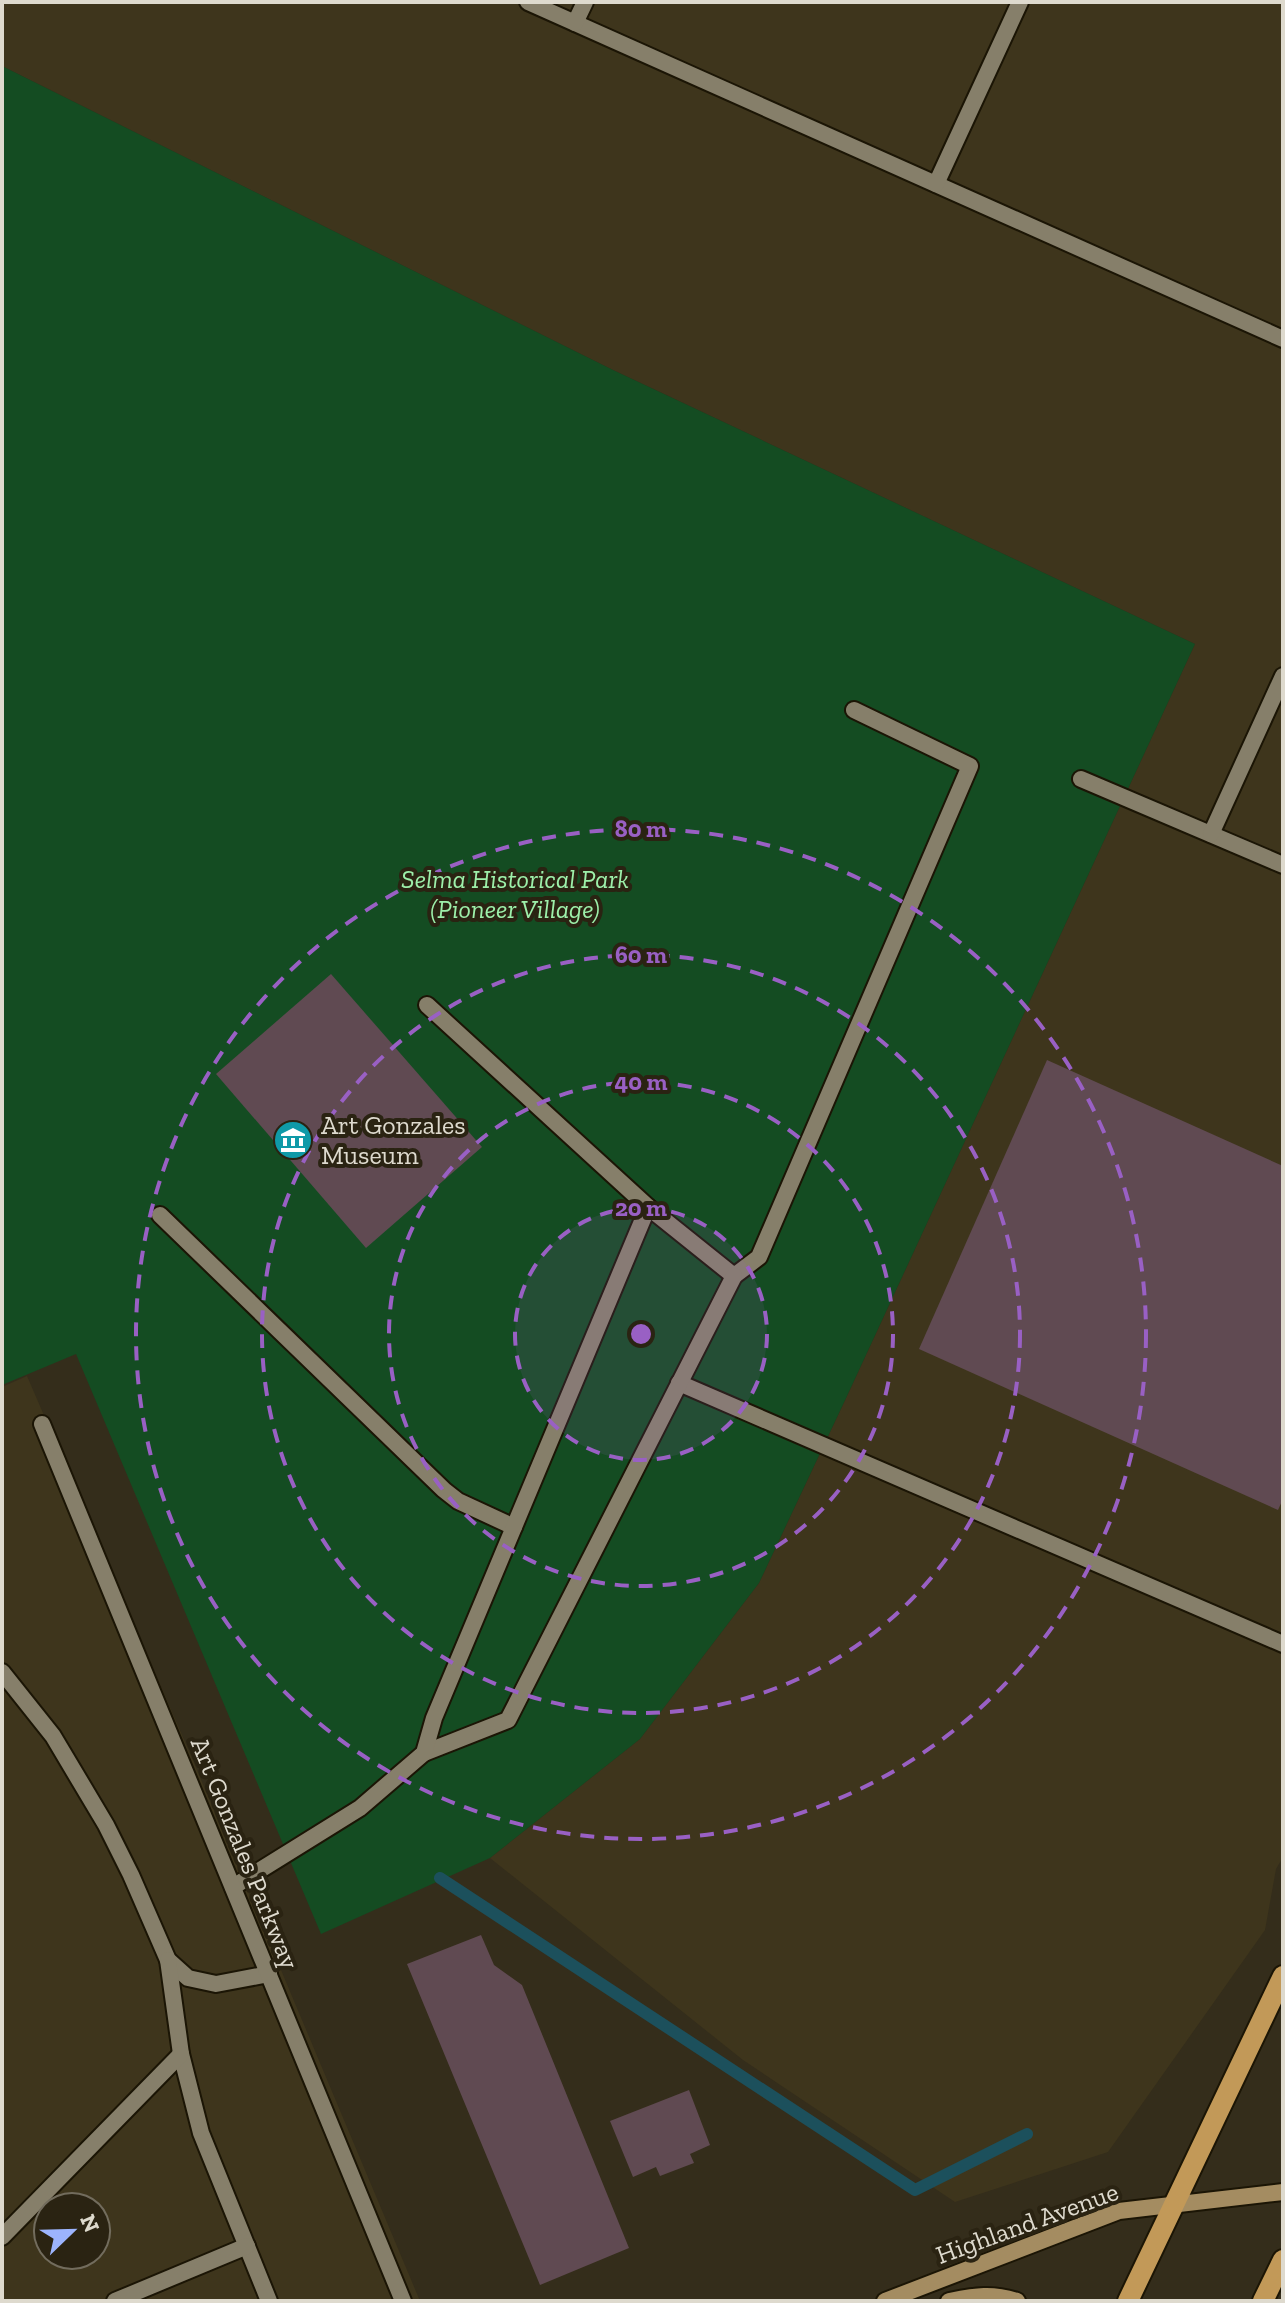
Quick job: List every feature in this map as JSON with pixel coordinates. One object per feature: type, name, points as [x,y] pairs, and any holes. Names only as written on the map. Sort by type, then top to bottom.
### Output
[{"type":"main road","points":[[1128,2301],[1283,1976]]},
{"type":"main road","name":"Highland Avenue","points":[[885,2301],[1119,2211],[1283,2192]]},
{"type":"main road","points":[[1263,2301],[1283,2260]]},
{"type":"main road","points":[[949,2301],[980,2295],[998,2295],[1017,2301]]},
{"type":"street","points":[[528,2],[1283,339]]},
{"type":"street","points":[[575,23],[585,2]]},
{"type":"street","points":[[936,184],[1020,2]]},
{"type":"street","points":[[1211,834],[1283,676]]},
{"type":"street","points":[[233,1887],[360,1808],[424,1753],[508,1720],[734,1276],[759,1257],[970,766],[854,710]]},
{"type":"street","points":[[1081,779],[1283,865]]},
{"type":"street","points":[[427,1005],[648,1207],[734,1276]]},
{"type":"street","points":[[424,1753],[434,1718],[648,1207]]},
{"type":"street","points":[[160,1215],[444,1490],[458,1501],[514,1527]]},
{"type":"street","points":[[679,1383],[1283,1644]]},
{"type":"street","name":"Art Gonzales Parkway","points":[[42,1424],[403,2301]]},
{"type":"street","points":[[2,1672],[53,1736],[106,1825],[168,1960],[181,2054],[201,2133],[269,2301]]},
{"type":"street","points":[[168,1960],[188,1978],[216,1984],[269,1974]]},
{"type":"street","points":[[2,2237],[181,2054]]},
{"type":"street","points":[[115,2301],[247,2246]]},
{"type":"shaded area","points":[[2,2],[1283,2],[1283,1857],[1276,1869],[1265,1930],[1108,2152],[955,2202],[743,2060],[490,1858],[640,1739],[759,1583],[1195,644],[613,370],[2,66]]},
{"type":"shaded area","points":[[27,1376],[420,2301],[2,2301],[2,1387]]},
{"type":"green space","name":"Selma Historical Park (Pioneer Village)","points":[[2,66],[613,370],[1195,644],[759,1583],[640,1739],[490,1858],[321,1934],[76,1354],[2,1385]]},
{"type":"building","points":[[331,974],[482,1147],[366,1248],[216,1074]]},
{"type":"building","points":[[1047,1060],[1283,1166],[1283,1499],[1278,1510],[919,1349]]},
{"type":"building","points":[[481,1935],[494,1965],[522,1985],[629,2248],[540,2285],[407,1964]]},
{"type":"building","points":[[689,2090],[710,2145],[690,2154],[694,2163],[660,2176],[656,2167],[633,2177],[610,2121]]},
{"type":"waterway","points":[[440,1878],[915,2190],[1027,2134]]},
{"type":"place","name":"Art Gonzales Museum","points":[[293,1140]]}]
